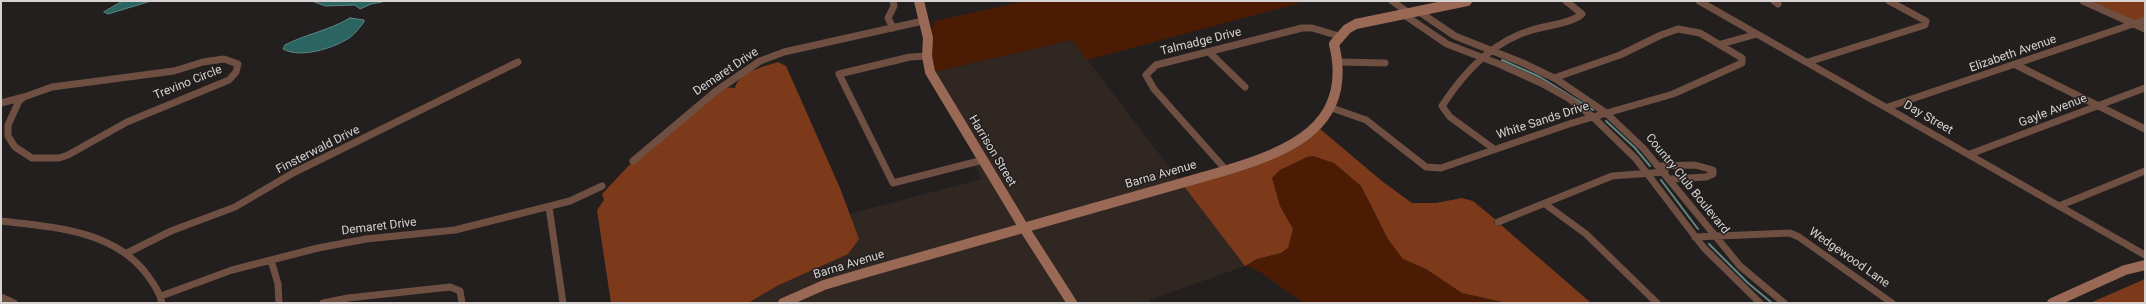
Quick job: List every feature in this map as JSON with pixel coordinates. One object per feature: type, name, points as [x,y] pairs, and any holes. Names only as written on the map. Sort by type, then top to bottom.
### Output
[{"type":"street","points":[[893,1],[894,6],[888,18],[895,27]]},
{"type":"street","name":"Harrison Street","points":[[918,1],[920,22],[928,38],[927,56],[930,72],[1024,228],[1072,303]]},
{"type":"street","name":"Country Club Boulevard","points":[[1392,1],[1410,13],[1462,41],[1491,51],[1554,78],[1584,96],[1636,138],[1665,172],[1714,236],[1740,266],[1784,303]]},
{"type":"street","points":[[1339,36],[1356,24],[1466,1]]},
{"type":"street","points":[[1494,149],[1450,117],[1442,106],[1448,95],[1484,57],[1505,40],[1522,33],[1579,17],[1582,14],[1566,1]]},
{"type":"street","name":"Day Street","points":[[1699,1],[1888,107],[2145,255]]},
{"type":"street","points":[[1808,62],[1925,25],[1926,21],[1889,1]]},
{"type":"street","points":[[2083,1],[2145,29]]},
{"type":"street","name":"Country Club Boulevard","points":[[1410,13],[1431,35],[1454,47],[1484,57],[1543,84],[1572,100],[1594,117],[1619,140],[1648,173],[1695,238],[1723,270],[1760,303]]},
{"type":"street","name":"Elizabeth Avenue","points":[[1888,107],[2016,65],[2145,20]]},
{"type":"street","name":"Demaret Drive","points":[[633,161],[716,91],[760,61],[784,52],[920,22]]},
{"type":"street","name":"Talmadge Drive","points":[[1226,170],[1154,89],[1146,75],[1156,65],[1302,28],[1312,28],[1339,36]]},
{"type":"street","points":[[1554,78],[1579,67],[1620,55],[1670,32],[1683,29],[1704,34],[1721,44],[1757,34]]},
{"type":"street","name":"Barna Avenue","points":[[783,303],[833,281],[1226,170],[1283,149],[1311,132],[1332,108],[1340,85],[1339,62],[1334,44],[1339,36]]},
{"type":"street","name":"White Sands Drive","points":[[1332,108],[1366,120],[1426,167],[1441,168],[1494,149],[1606,113],[1686,90],[1742,63],[1742,58],[1721,44]]},
{"type":"street","points":[[1209,52],[1245,87]]},
{"type":"street","points":[[927,56],[915,60],[905,59],[839,74],[893,183],[983,160]]},
{"type":"street","name":"Trevino Circle","points":[[1,103],[52,87],[174,71],[215,60],[230,60],[238,64],[236,72],[229,80],[160,107],[112,130],[81,149],[59,158],[32,158],[15,147],[8,136],[8,125],[19,101],[24,97]]},
{"type":"street","name":"Finsterwald Drive","points":[[127,252],[171,231],[235,208],[293,173],[518,62]]},
{"type":"street","points":[[1339,62],[1385,63]]},
{"type":"street","points":[[2016,65],[2145,129]]},
{"type":"street","name":"Gayle Avenue","points":[[1970,154],[2145,88]]},
{"type":"street","points":[[1498,222],[1612,176],[1665,172],[1695,165],[1713,170],[1713,174],[1706,177],[1665,172]]},
{"type":"street","points":[[2059,206],[2145,171]]},
{"type":"street","name":"Demaret Drive","points":[[161,299],[232,270],[271,260],[318,248],[366,239],[455,230],[549,207],[586,195],[602,186]]},
{"type":"street","points":[[1545,204],[1586,234],[1657,303]]},
{"type":"street","points":[[549,207],[563,303]]},
{"type":"street","points":[[1,221],[58,228],[100,239],[127,252],[149,275],[161,299]]},
{"type":"street","name":"Wedgewood Lane","points":[[1695,238],[1790,233],[1799,237],[1892,303]]},
{"type":"street","points":[[271,260],[278,284],[279,303]]},
{"type":"street","points":[[2052,303],[2125,270],[2145,265]]},
{"type":"street","points":[[323,303],[348,298],[450,287],[460,291],[462,303]]},
{"type":"street","points":[[1,296],[14,303]]},
{"type":"shaded area","points":[[1025,1],[1307,1],[1087,60],[1072,40],[934,72],[930,33],[935,21]]},
{"type":"shaded area","points":[[2087,1],[2145,1],[2145,17],[2134,21]]},
{"type":"shaded area","points":[[1072,40],[1180,181],[1027,225],[934,72]]},
{"type":"shaded area","points":[[778,62],[786,66],[840,188],[859,239],[848,254],[777,286],[748,303],[611,303],[597,210],[604,200],[602,194],[634,160],[720,87],[735,88],[741,77],[753,70]]},
{"type":"shaded area","points":[[1319,128],[1383,182],[1412,203],[1436,203],[1462,198],[1473,201],[1496,220],[1493,222],[1498,226],[1501,225],[1591,303],[1507,303],[1462,293],[1426,269],[1403,259],[1388,239],[1361,186],[1334,163],[1313,156],[1307,157],[1280,170],[1272,178],[1280,206],[1293,229],[1288,248],[1281,253],[1257,259],[1245,266],[1183,185],[1228,172]]},
{"type":"shaded area","points":[[1313,156],[1334,163],[1361,186],[1388,239],[1403,259],[1426,269],[1462,293],[1507,303],[1306,303],[1258,271],[1245,266],[1257,259],[1281,253],[1293,229],[1280,206],[1271,178],[1290,164]]},
{"type":"shaded area","points":[[980,163],[1019,227],[798,292],[776,303],[748,303],[777,286],[813,270],[853,224],[849,214],[982,179],[974,164]]},
{"type":"shaded area","points":[[1183,185],[1245,266],[1149,300],[1151,303],[1078,303],[1030,229]]},
{"type":"shaded area","points":[[1022,232],[1067,303],[789,303],[802,297]]},
{"type":"shaded area","points":[[2145,279],[2145,303],[2090,303]]},
{"type":"water","points":[[123,1],[151,1],[108,14],[104,12]]},
{"type":"water","points":[[312,1],[387,1],[371,4],[360,9],[355,5],[326,6]]},
{"type":"water","points":[[350,18],[364,20],[364,22],[353,35],[343,42],[326,49],[307,53],[290,52],[283,49],[285,45],[293,41],[334,26]]},
{"type":"waterway","points":[[1502,60],[1540,77],[1593,110]]},
{"type":"waterway","points":[[1606,121],[1635,148],[1650,166]]},
{"type":"waterway","points":[[1661,180],[1698,229]]},
{"type":"waterway","points":[[1709,244],[1748,283],[1772,303]]}]
